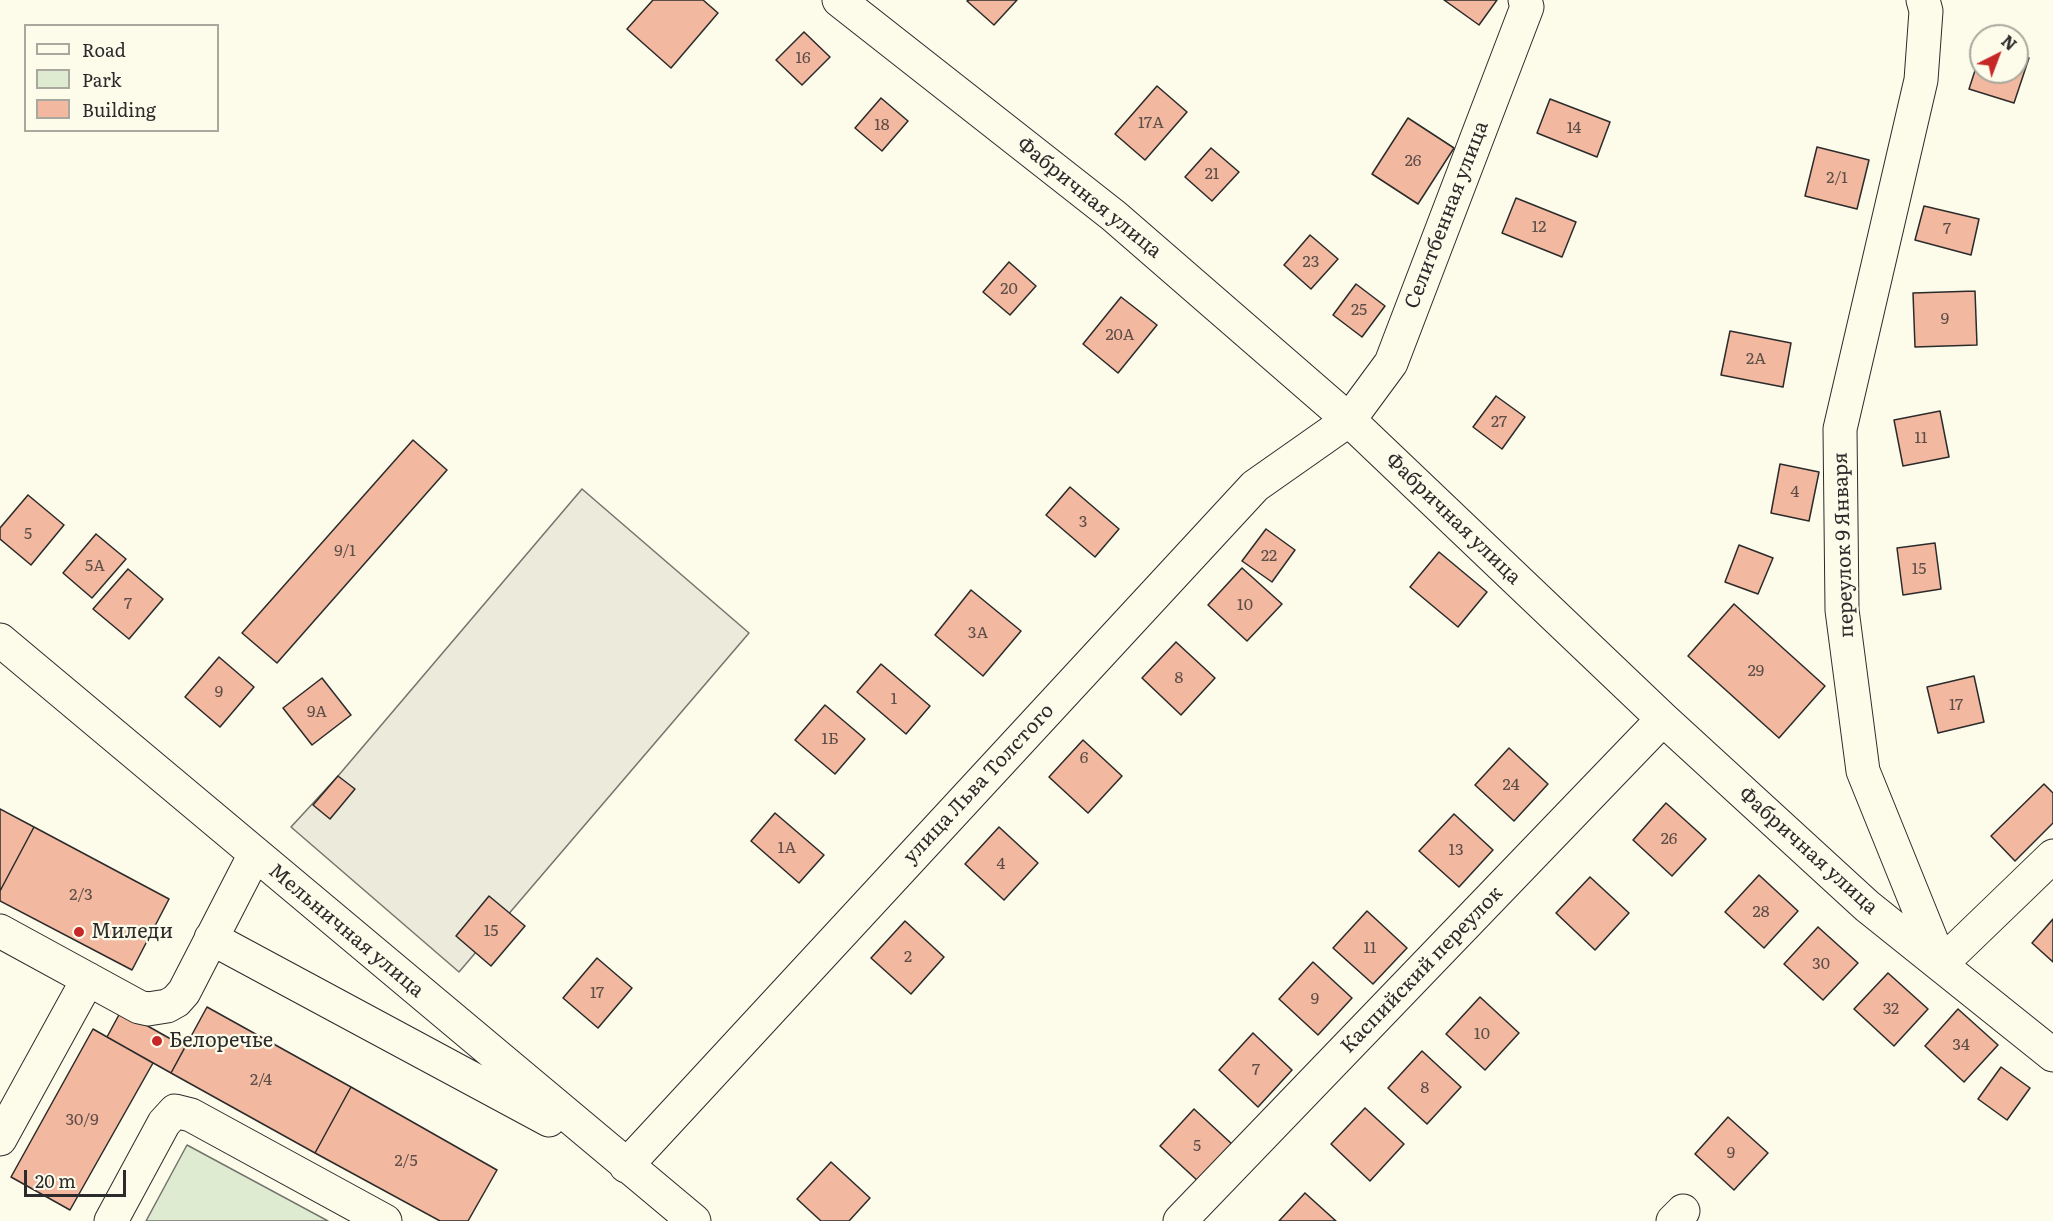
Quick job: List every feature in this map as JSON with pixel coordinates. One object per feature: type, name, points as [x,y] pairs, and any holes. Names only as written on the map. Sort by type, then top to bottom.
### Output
[{"type":"street","name":"Фабричная улица","points":[[839,0],[1114,216],[1349,420],[1664,719],[1867,906],[2053,1055]]},
{"type":"street","name":"Селитбенная улица","points":[[1349,420],[1391,363],[1527,7],[1525,0]]},
{"type":"street","name":"переулок 9 Января","points":[[1923,0],[1926,11],[1921,80],[1840,429],[1842,610],[1863,771],[1941,964]]},
{"type":"street","name":"улица Льва Толстого","points":[[619,1159],[1255,486],[1349,420]]},
{"type":"street","name":"Мельничная улица","points":[[0,640],[688,1219]]},
{"type":"street","name":"Каспийский переулок","points":[[1180,1221],[1664,719]]},
{"type":"street","points":[[0,931],[139,1007],[148,1009],[167,1006],[176,1001],[184,992],[255,854]]},
{"type":"street","points":[[1941,964],[2053,856]]},
{"type":"street","points":[[212,938],[619,1159]]},
{"type":"street","points":[[0,1139],[88,979]]},
{"type":"street","points":[[111,1221],[164,1123],[175,1111],[190,1114],[385,1221]]},
{"type":"green space","points":[[187,1145],[328,1221],[146,1221]]},
{"type":"shaded area","points":[[582,489],[749,633],[459,972],[291,827],[338,776]]},
{"type":"building","points":[[653,0],[703,0],[718,13],[671,68],[627,29]]},
{"type":"building","points":[[1017,0],[994,25],[967,1]]},
{"type":"building","points":[[1444,0],[1497,0],[1479,25]]},
{"type":"building","points":[[804,32],[830,57],[802,85],[776,60]]},
{"type":"building","points":[[1971,84],[2020,84],[2014,103],[1969,89]]},
{"type":"building","points":[[1157,86],[1187,112],[1145,160],[1115,134]]},
{"type":"building","points":[[881,98],[908,121],[882,151],[855,128]]},
{"type":"building","points":[[1550,99],[1610,122],[1597,157],[1537,133]]},
{"type":"building","points":[[1408,118],[1454,148],[1418,204],[1372,174]]},
{"type":"building","points":[[1817,147],[1869,160],[1857,209],[1805,196]]},
{"type":"building","points":[[1211,148],[1239,172],[1212,201],[1185,177]]},
{"type":"building","points":[[1516,198],[1576,222],[1562,257],[1502,233]]},
{"type":"building","points":[[1924,206],[1979,219],[1971,255],[1915,240]]},
{"type":"building","points":[[1310,235],[1338,259],[1311,289],[1284,265]]},
{"type":"building","points":[[1009,262],[1036,286],[1010,315],[983,292]]},
{"type":"building","points":[[1356,284],[1385,306],[1362,337],[1333,315]]},
{"type":"building","points":[[1975,291],[1977,345],[1915,347],[1913,293]]},
{"type":"building","points":[[1121,297],[1157,325],[1118,373],[1083,344]]},
{"type":"building","points":[[1730,331],[1791,343],[1783,387],[1721,375]]},
{"type":"building","points":[[1496,396],[1525,417],[1502,449],[1473,427]]},
{"type":"building","points":[[1940,411],[1949,457],[1903,466],[1894,420]]},
{"type":"building","points":[[413,440],[447,470],[277,663],[242,633]]},
{"type":"building","points":[[1780,464],[1819,472],[1809,521],[1771,513]]},
{"type":"building","points":[[1070,487],[1119,529],[1095,557],[1046,515]]},
{"type":"building","points":[[28,495],[64,525],[31,565],[0,539],[0,528]]},
{"type":"building","points":[[1266,529],[1295,550],[1272,582],[1242,561]]},
{"type":"building","points":[[96,534],[126,559],[92,598],[63,573]]},
{"type":"building","points":[[1935,543],[1941,589],[1903,595],[1897,548]]},
{"type":"building","points":[[1739,545],[1773,558],[1758,594],[1725,582]]},
{"type":"building","points":[[1439,552],[1487,592],[1458,627],[1410,587]]},
{"type":"building","points":[[1242,568],[1282,604],[1247,641],[1208,605]]},
{"type":"building","points":[[128,569],[163,599],[129,639],[93,609]]},
{"type":"building","points":[[971,590],[1021,631],[983,676],[935,635]]},
{"type":"building","points":[[1734,604],[1825,686],[1779,738],[1688,656]]},
{"type":"building","points":[[1176,642],[1215,678],[1181,715],[1142,678]]},
{"type":"building","points":[[219,657],[254,687],[220,727],[185,697]]},
{"type":"building","points":[[881,664],[930,706],[906,734],[857,692]]},
{"type":"building","points":[[1974,676],[1984,722],[1938,733],[1927,687]]},
{"type":"building","points":[[322,678],[351,715],[312,745],[283,708]]},
{"type":"building","points":[[825,705],[865,739],[835,774],[795,740]]},
{"type":"building","points":[[1083,740],[1122,776],[1088,813],[1049,777]]},
{"type":"building","points":[[1509,748],[1548,784],[1514,821],[1475,785]]},
{"type":"building","points":[[338,776],[355,789],[330,819],[313,805]]},
{"type":"building","points":[[2044,784],[2053,793],[2053,823],[2015,861],[1991,836]]},
{"type":"building","points":[[1666,803],[1706,839],[1672,876],[1633,840]]},
{"type":"building","points":[[0,809],[34,827],[0,891]]},
{"type":"building","points":[[775,813],[824,855],[799,883],[751,841]]},
{"type":"building","points":[[1454,814],[1493,850],[1459,887],[1419,851]]},
{"type":"building","points":[[34,827],[169,899],[132,970],[0,901],[0,891]]},
{"type":"building","points":[[999,827],[1038,863],[1004,900],[965,864]]},
{"type":"building","points":[[1759,875],[1798,911],[1764,948],[1725,912]]},
{"type":"building","points":[[1590,877],[1629,913],[1595,950],[1556,913]]},
{"type":"building","points":[[489,896],[525,926],[491,966],[456,936]]},
{"type":"building","points":[[1367,911],[1407,948],[1373,984],[1333,948]]},
{"type":"building","points":[[2053,919],[2053,962],[2032,943]]},
{"type":"building","points":[[905,921],[944,957],[911,994],[871,958]]},
{"type":"building","points":[[1818,927],[1858,963],[1823,1000],[1784,964]]},
{"type":"building","points":[[597,958],[632,988],[598,1028],[563,998]]},
{"type":"building","points":[[1313,962],[1352,998],[1318,1035],[1279,999]]},
{"type":"building","points":[[1888,973],[1928,1009],[1894,1046],[1854,1009]]},
{"type":"building","points":[[1480,997],[1519,1033],[1485,1070],[1446,1034]]},
{"type":"building","points":[[207,1007],[351,1087],[315,1153],[171,1073]]},
{"type":"building","points":[[1958,1009],[1998,1045],[1964,1082],[1925,1046]]},
{"type":"building","points":[[121,1011],[185,1047],[171,1073],[107,1037]]},
{"type":"building","points":[[93,1029],[153,1063],[70,1210],[11,1177]]},
{"type":"building","points":[[1253,1033],[1292,1070],[1258,1107],[1219,1070]]},
{"type":"building","points":[[1422,1051],[1461,1087],[1427,1124],[1388,1088]]},
{"type":"building","points":[[2001,1067],[2030,1088],[2007,1120],[1978,1099]]},
{"type":"building","points":[[351,1087],[497,1170],[468,1221],[440,1221],[315,1153]]},
{"type":"building","points":[[1365,1108],[1404,1144],[1370,1181],[1331,1144]]},
{"type":"building","points":[[1194,1109],[1233,1145],[1199,1182],[1160,1146]]},
{"type":"building","points":[[1728,1117],[1768,1153],[1734,1190],[1695,1154]]},
{"type":"building","points":[[831,1162],[870,1198],[849,1221],[821,1221],[797,1199]]},
{"type":"building","points":[[1305,1193],[1336,1221],[1279,1221]]},
{"type":"place","name":"Миледи","points":[[79,932]]},
{"type":"place","name":"Белоречье","points":[[157,1041]]}]
